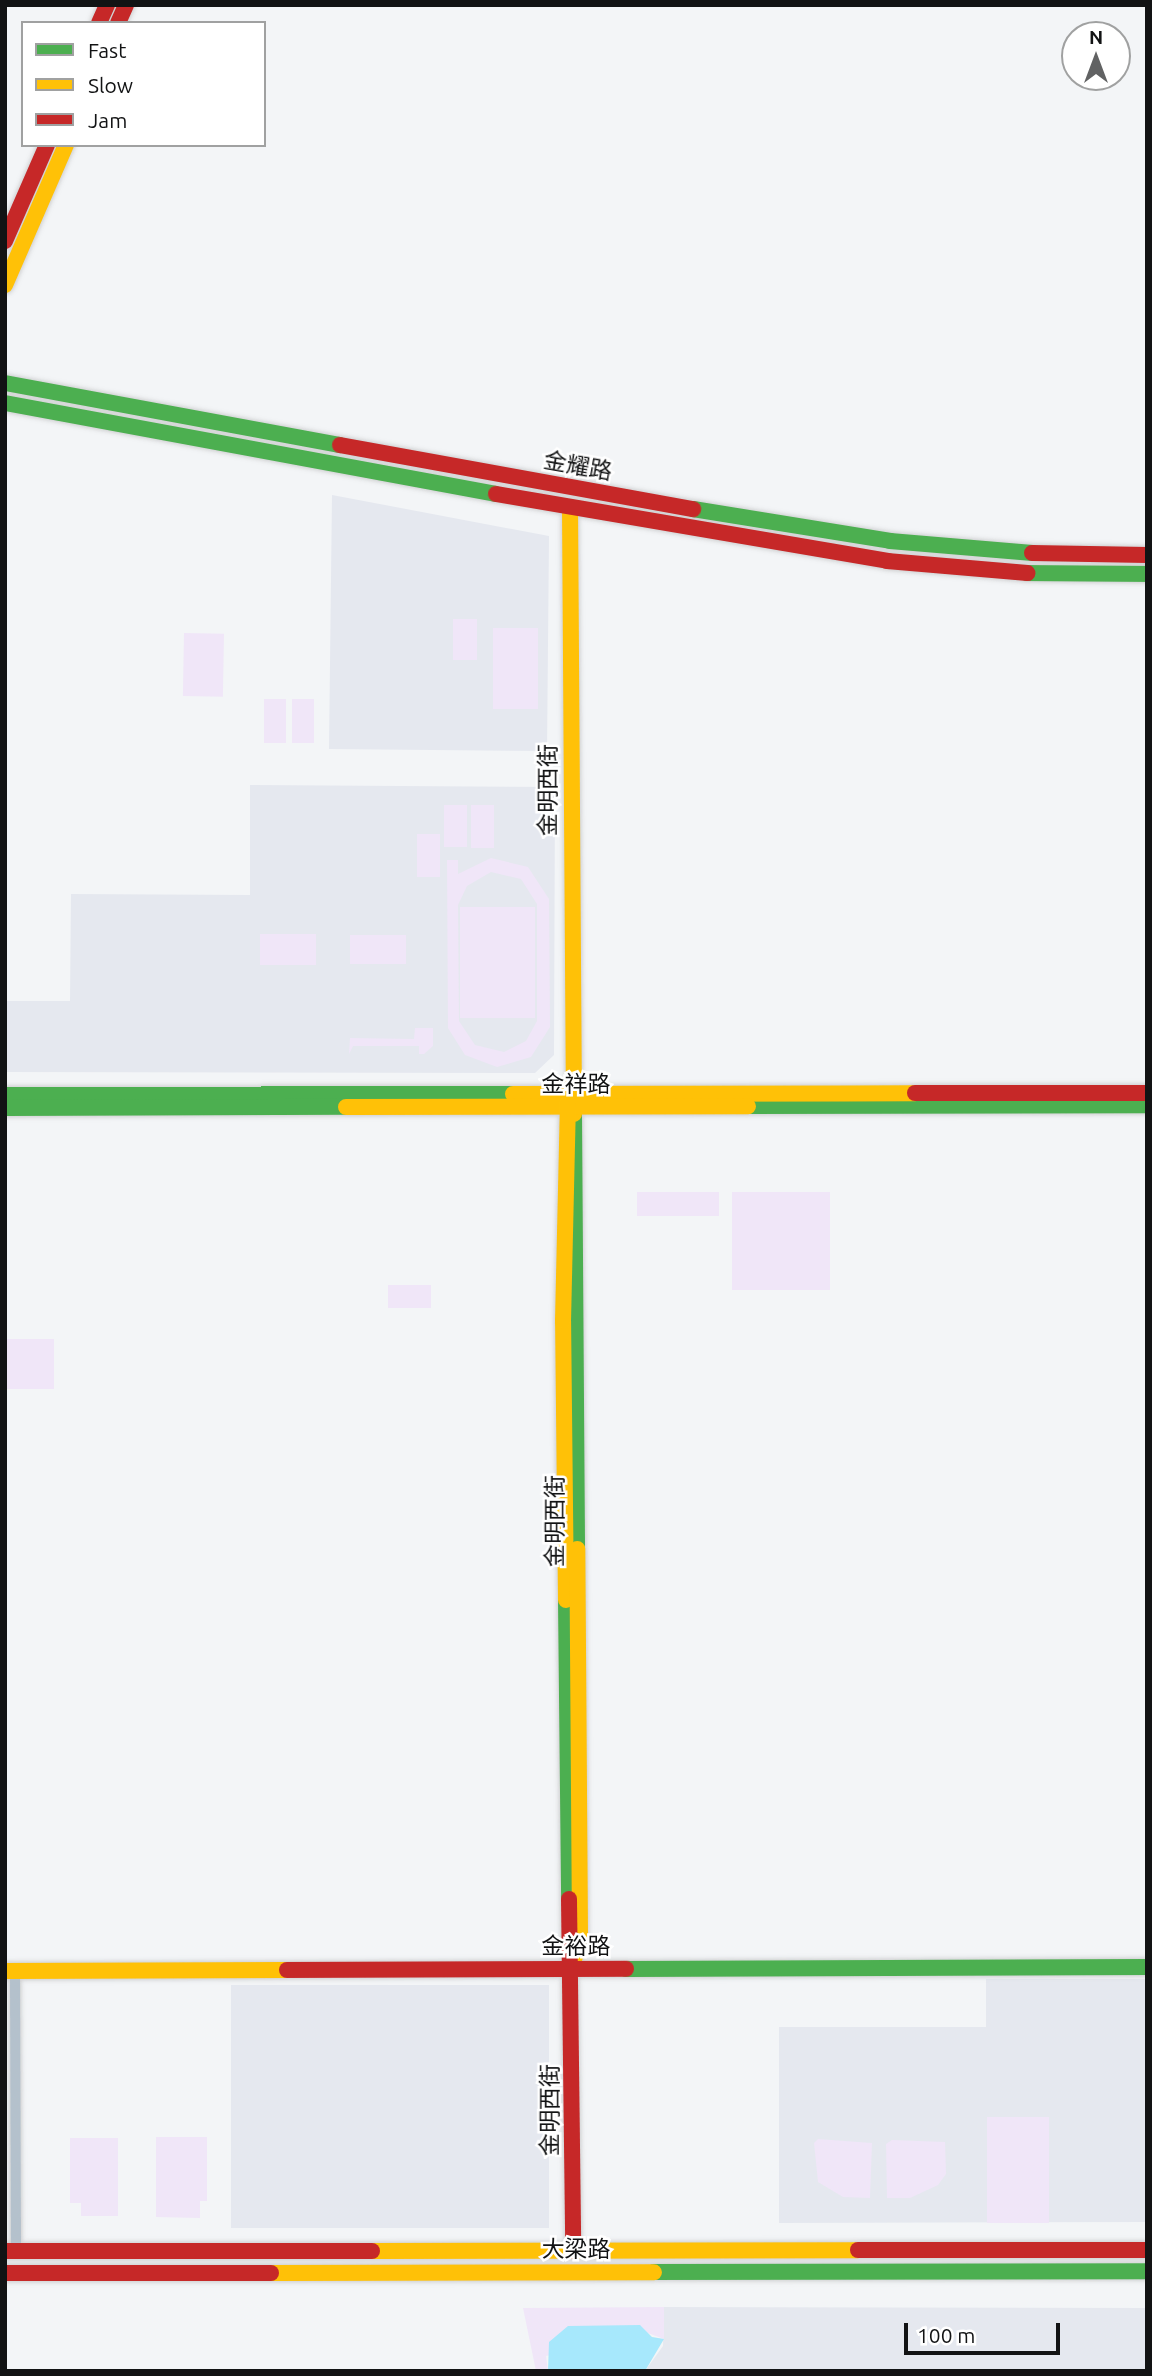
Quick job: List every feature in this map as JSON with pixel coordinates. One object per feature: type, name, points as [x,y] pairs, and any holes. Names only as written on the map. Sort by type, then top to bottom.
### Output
[{"type":"street","points":[[100,21],[107,5]]},
{"type":"street","points":[[119,21],[126,5]]},
{"type":"street","points":[[5,241],[46,147]]},
{"type":"street","points":[[5,285],[65,147]]},
{"type":"street","name":"金耀路","points":[[5,383],[642,500],[890,541],[1000,554],[1147,555]]},
{"type":"street","name":"金耀路","points":[[5,403],[570,507],[931,567],[1009,573],[1147,574]]},
{"type":"street","name":"金明西街","points":[[570,507],[572,1073],[564,1334],[573,2250]]},
{"type":"street","name":"金祥路","points":[[5,1108],[1147,1093]]},
{"type":"street","name":"金祥路","points":[[5,1095],[1147,1105]]},
{"type":"street","name":"金裕路","points":[[10,1971],[1147,1967]]},
{"type":"street","points":[[10,1971],[11,2251]]},
{"type":"street","name":"大梁路","points":[[11,2251],[1147,2249]]},
{"type":"street","name":"大梁路","points":[[5,2273],[1147,2271]]},
{"type":"shaded area","points":[[332,495],[549,536],[547,751],[329,749]]},
{"type":"shaded area","points":[[453,619],[477,619],[477,660],[453,660]]},
{"type":"shaded area","points":[[493,628],[538,628],[538,709],[493,709]]},
{"type":"shaded area","points":[[184,633],[224,634],[223,697],[183,696]]},
{"type":"shaded area","points":[[264,699],[286,699],[286,743],[264,743]]},
{"type":"shaded area","points":[[292,699],[314,699],[314,743],[292,743]]},
{"type":"shaded area","points":[[250,785],[555,787],[554,1055],[535,1073],[5,1072],[5,1001],[70,1001],[71,894],[250,895]]},
{"type":"shaded area","points":[[444,805],[467,805],[467,847],[444,847]]},
{"type":"shaded area","points":[[471,805],[494,805],[494,848],[471,848]]},
{"type":"shaded area","points":[[417,834],[440,834],[440,877],[417,877]]},
{"type":"shaded area","points":[[491,858],[528,867],[549,899],[550,1027],[531,1057],[497,1067],[465,1055],[448,1028],[447,860],[458,860],[458,874]],"holes":[[[491,872],[521,879],[537,904],[537,1021],[526,1041],[504,1052],[475,1045],[459,1021],[458,905],[467,886]]]},
{"type":"shaded area","points":[[460,907],[535,907],[535,1018],[460,1018]]},
{"type":"shaded area","points":[[260,934],[316,934],[316,965],[260,965]]},
{"type":"shaded area","points":[[350,935],[406,935],[406,964],[350,964]]},
{"type":"shaded area","points":[[415,1028],[433,1028],[433,1046],[424,1054],[419,1054],[419,1046],[353,1046],[349,1054],[350,1038],[414,1039]]},
{"type":"shaded area","points":[[637,1192],[719,1192],[719,1216],[637,1216]]},
{"type":"shaded area","points":[[732,1192],[830,1192],[830,1290],[732,1290]]},
{"type":"shaded area","points":[[388,1285],[431,1285],[431,1308],[388,1308]]},
{"type":"shaded area","points":[[5,1339],[54,1339],[54,1389],[5,1389]]},
{"type":"shaded area","points":[[986,1979],[1147,1979],[1147,2222],[779,2223],[779,2027],[986,2027]]},
{"type":"shaded area","points":[[231,1985],[549,1985],[549,2228],[231,2228]]},
{"type":"shaded area","points":[[987,2117],[1049,2117],[1049,2223],[987,2223]]},
{"type":"shaded area","points":[[156,2137],[207,2137],[207,2201],[200,2201],[200,2218],[156,2217]]},
{"type":"shaded area","points":[[70,2138],[118,2138],[118,2216],[81,2216],[81,2203],[70,2203]]},
{"type":"shaded area","points":[[818,2139],[872,2143],[870,2198],[843,2197],[818,2182],[814,2143]]},
{"type":"shaded area","points":[[892,2140],[945,2142],[946,2174],[938,2185],[910,2198],[887,2198],[886,2144]]},
{"type":"shaded area","points":[[664,2307],[1147,2308],[1147,2371],[645,2371],[663,2346]]},
{"type":"shaded area","points":[[664,2307],[664,2339],[645,2332],[546,2356],[548,2371],[536,2371],[523,2308]]},
{"type":"water","points":[[640,2325],[652,2337],[664,2339],[645,2371],[548,2371],[549,2342],[568,2326]]},
{"type":"traffic: fast","points":[[5,383],[340,445]]},
{"type":"traffic: fast","points":[[5,403],[496,494]]},
{"type":"traffic: fast","points":[[693,509],[890,541],[1032,553]]},
{"type":"traffic: fast","points":[[1027,573],[1147,574]]},
{"type":"traffic: fast","points":[[5,1095],[513,1094]]},
{"type":"traffic: fast","points":[[748,1106],[1147,1105]]},
{"type":"traffic: fast","points":[[5,1108],[346,1107]]},
{"type":"traffic: fast","points":[[574,1114],[577,1549]]},
{"type":"traffic: fast","points":[[566,1600],[569,1899]]},
{"type":"traffic: fast","points":[[626,1969],[1147,1967]]},
{"type":"traffic: fast","points":[[654,2272],[1147,2271]]},
{"type":"traffic: slow","points":[[5,285],[65,147]]},
{"type":"traffic: slow","points":[[570,507],[574,1114]]},
{"type":"traffic: slow","points":[[513,1094],[915,1093]]},
{"type":"traffic: slow","points":[[566,1600],[563,1321],[568,1102]]},
{"type":"traffic: slow","points":[[346,1107],[748,1106]]},
{"type":"traffic: slow","points":[[572,1969],[580,1934],[577,1549]]},
{"type":"traffic: slow","points":[[5,1971],[287,1970]]},
{"type":"traffic: slow","points":[[372,2251],[858,2250]]},
{"type":"traffic: slow","points":[[271,2273],[654,2272]]},
{"type":"traffic: jam","points":[[100,21],[107,5]]},
{"type":"traffic: jam","points":[[119,21],[126,5]]},
{"type":"traffic: jam","points":[[5,241],[46,147]]},
{"type":"traffic: jam","points":[[340,445],[693,509]]},
{"type":"traffic: jam","points":[[496,494],[887,561],[1027,573]]},
{"type":"traffic: jam","points":[[1032,553],[1147,555]]},
{"type":"traffic: jam","points":[[915,1093],[1147,1093]]},
{"type":"traffic: jam","points":[[569,1899],[573,2251]]},
{"type":"traffic: jam","points":[[287,1970],[626,1969]]},
{"type":"traffic: jam","points":[[858,2250],[1147,2250]]},
{"type":"traffic: jam","points":[[5,2251],[372,2251]]},
{"type":"traffic: jam","points":[[5,2273],[271,2273]]}]
